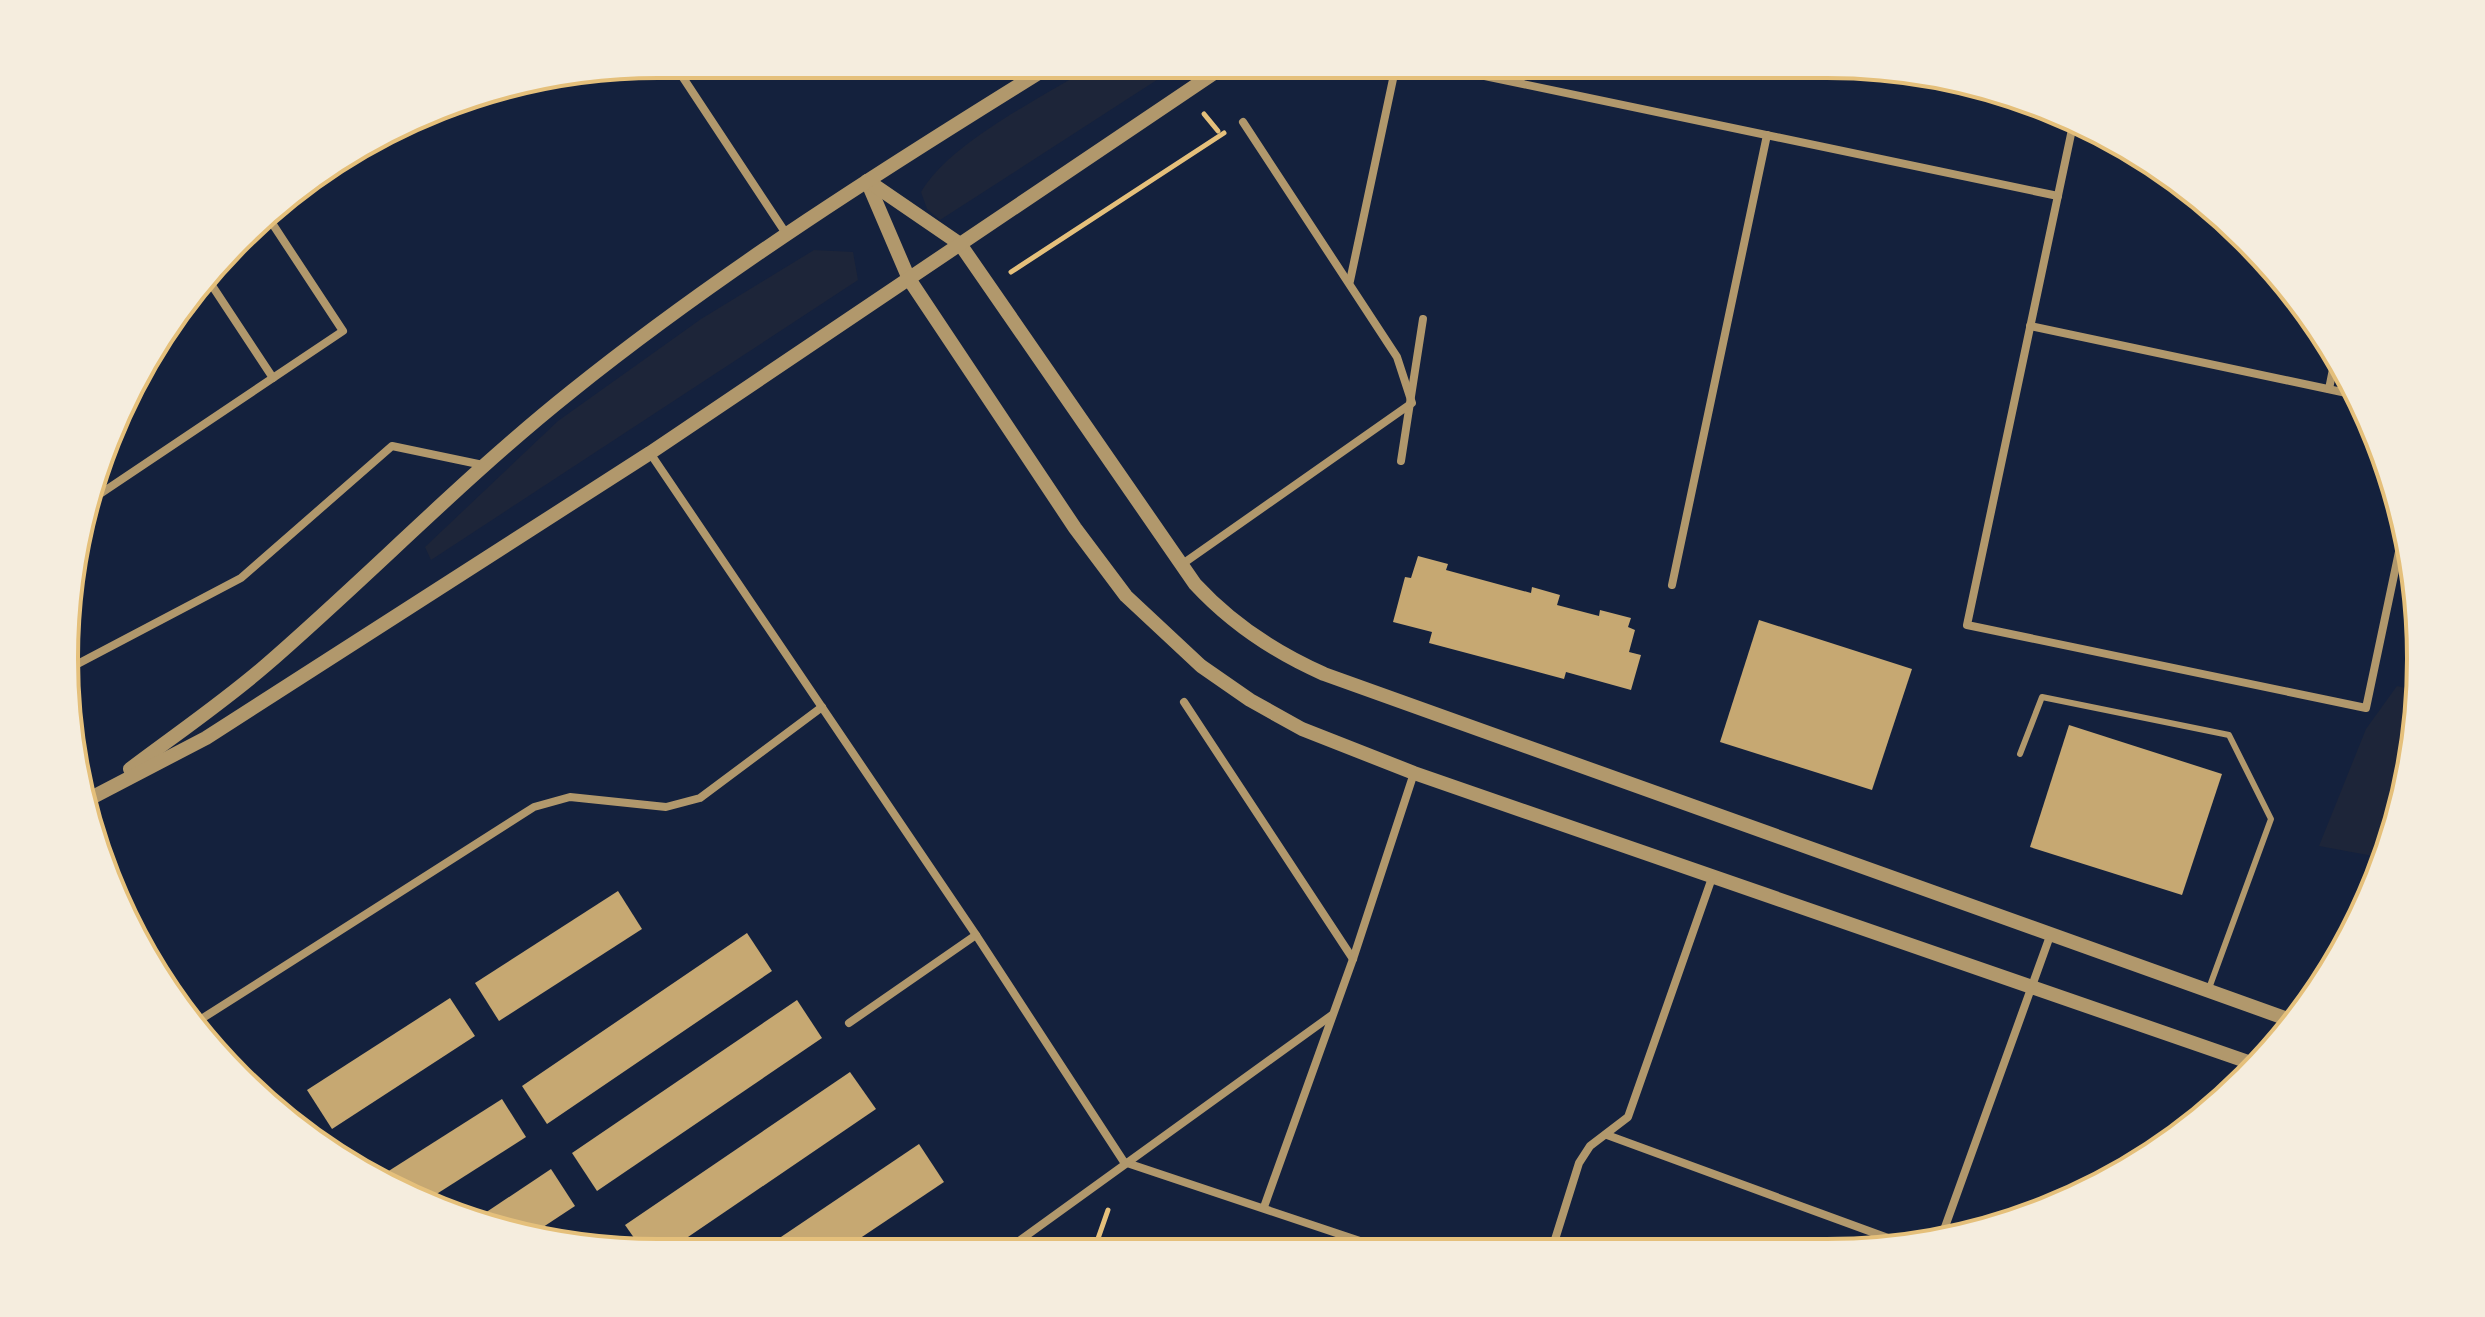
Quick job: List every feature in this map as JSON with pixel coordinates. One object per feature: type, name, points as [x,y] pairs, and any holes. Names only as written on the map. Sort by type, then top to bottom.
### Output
[{"type":"street","points":[[683,78],[787,235]]},
{"type":"street","points":[[95,796],[263,668],[483,465],[635,343],[867,181],[1031,78]]},
{"type":"street","points":[[95,796],[206,738],[650,453],[1207,78]]},
{"type":"street","points":[[1350,281],[1393,78]]},
{"type":"street","points":[[1494,78],[2058,196]]},
{"type":"street","points":[[1243,122],[1397,357],[1412,403]]},
{"type":"street","points":[[2071,133],[1967,625],[2366,708],[2398,558]]},
{"type":"street","points":[[1672,585],[1767,135]]},
{"type":"street","points":[[867,181],[960,244],[1181,565],[1211,601],[1237,624],[1283,655],[1324,674],[2283,1017]]},
{"type":"street","points":[[867,181],[909,279],[1075,528],[1126,596],[1201,666],[1276,715],[1302,729],[1414,773],[2245,1061]]},
{"type":"street","points":[[103,492],[343,331],[273,225]]},
{"type":"street","points":[[213,287],[273,378]]},
{"type":"street","points":[[1401,461],[1423,319]]},
{"type":"street","points":[[2030,326],[2342,392]]},
{"type":"street","points":[[2329,389],[2332,374]]},
{"type":"street","points":[[1181,565],[1412,403]]},
{"type":"street","points":[[78,664],[241,578],[392,446],[483,465]]},
{"type":"street","points":[[650,453],[976,935],[1124,1162],[1355,1239]]},
{"type":"street","points":[[1184,702],[1353,959]]},
{"type":"street","points":[[203,1018],[534,807],[570,797],[666,807],[700,798],[822,707]]},
{"type":"street","points":[[1264,1207],[1353,959],[1414,773]]},
{"type":"street","points":[[1555,1239],[1579,1163],[1590,1146],[1628,1117],[1713,874]]},
{"type":"street","points":[[849,1023],[976,935]]},
{"type":"street","points":[[1945,1227],[2050,936]]},
{"type":"street","points":[[1021,1239],[1124,1162],[1333,1015]]},
{"type":"street","points":[[1607,1135],[1883,1236]]},
{"type":"lane","points":[[2020,754],[2042,697],[2229,735],[2271,819],[2208,991]]},
{"type":"path","points":[[990,286],[1243,122]]},
{"type":"shaded area","points":[[1073,78],[1160,78],[940,220],[927,209],[921,192],[954,155],[1001,121]]},
{"type":"shaded area","points":[[814,250],[853,252],[858,280],[431,560],[425,547],[558,421],[701,319]]},
{"type":"shaded area","points":[[2397,686],[2406,688],[2396,772],[2372,856],[2319,846],[2366,729]]},
{"type":"building","points":[[1418,556],[1448,564],[1446,570],[1531,593],[1532,587],[1560,595],[1557,605],[1599,616],[1600,610],[1631,618],[1628,627],[1635,630],[1629,652],[1641,655],[1631,690],[1566,672],[1564,679],[1429,643],[1432,632],[1393,622],[1405,577],[1411,578]]},
{"type":"building","points":[[1759,620],[1912,669],[1872,790],[1720,742]]},
{"type":"building","points":[[2069,725],[2222,774],[2182,895],[2030,847]]},
{"type":"building","points":[[618,891],[642,929],[499,1021],[475,983]]},
{"type":"building","points":[[747,933],[772,971],[547,1124],[522,1086]]},
{"type":"building","points":[[450,998],[475,1036],[332,1129],[307,1090]]},
{"type":"building","points":[[797,1000],[822,1038],[597,1191],[572,1153]]},
{"type":"building","points":[[850,1072],[876,1109],[685,1239],[634,1238],[625,1225]]},
{"type":"building","points":[[502,1099],[526,1137],[435,1195],[388,1171]]},
{"type":"building","points":[[919,1144],[944,1182],[859,1239],[778,1239]]},
{"type":"building","points":[[551,1169],[575,1206],[543,1227],[486,1212]]}]
